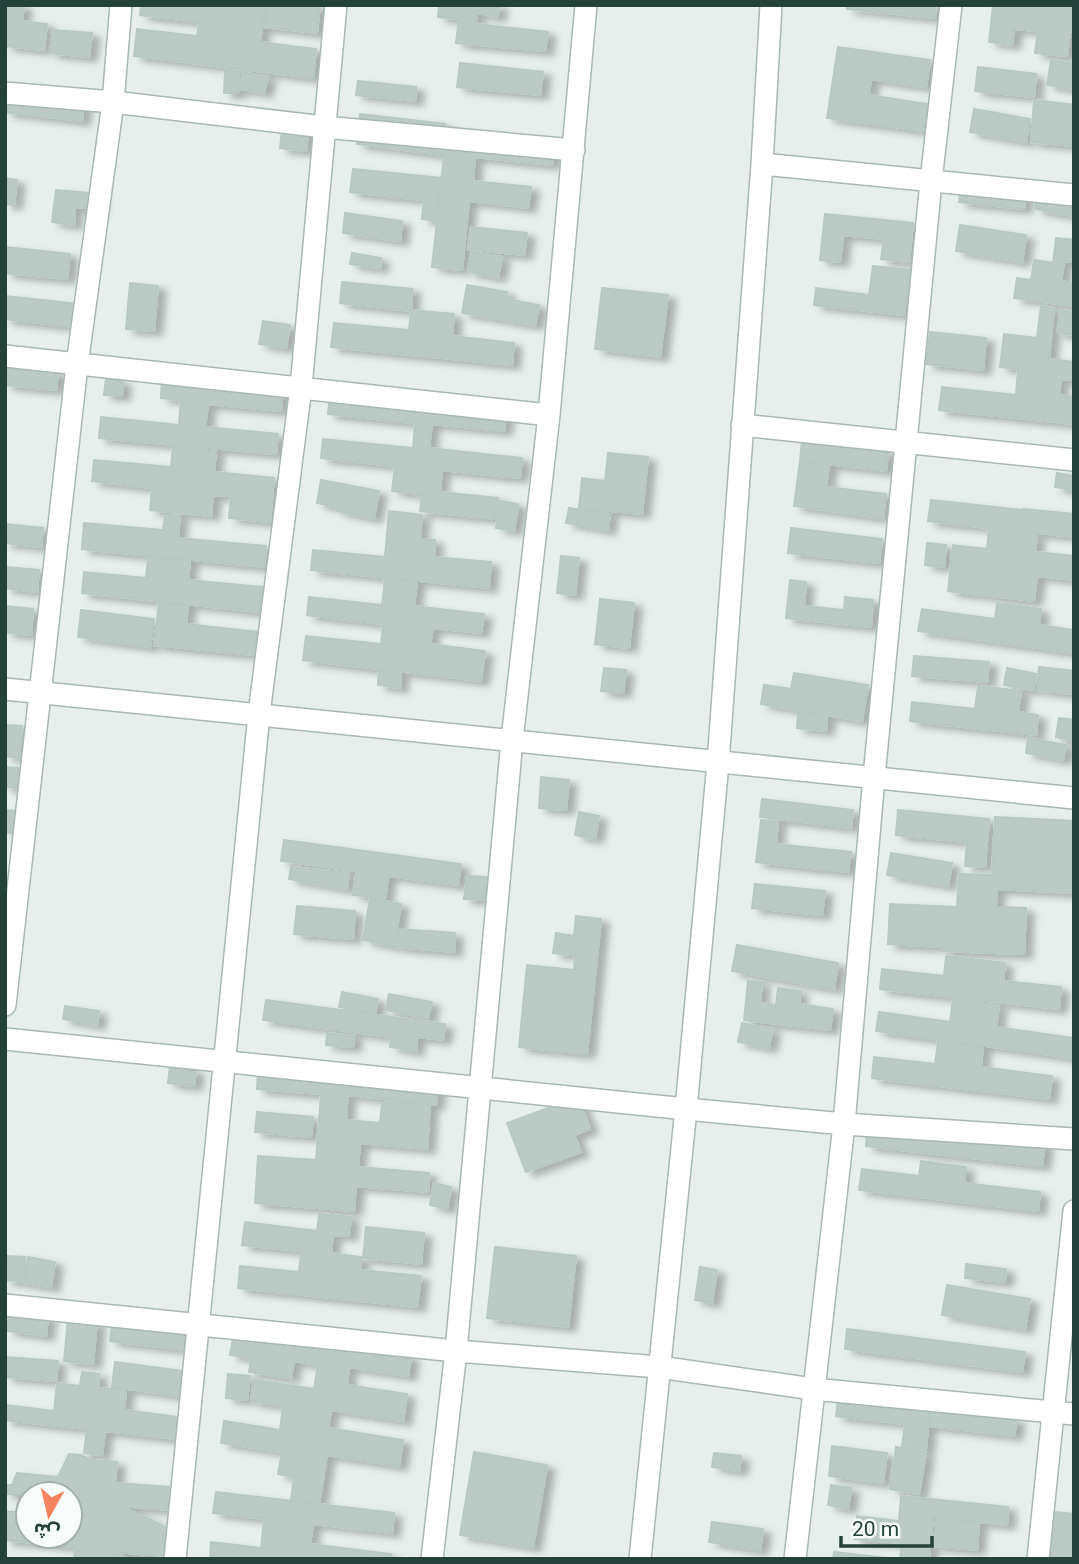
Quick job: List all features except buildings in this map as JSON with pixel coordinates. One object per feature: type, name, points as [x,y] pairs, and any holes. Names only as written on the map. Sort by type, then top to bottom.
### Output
[{"type":"street","points":[[5,1005],[77,365],[113,102],[121,5]]},
{"type":"street","points":[[175,1559],[259,715],[301,387],[336,5]]},
{"type":"street","points":[[432,1559],[456,1351],[512,740],[549,415],[586,5]]},
{"type":"street","points":[[640,1559],[718,763],[762,164],[771,5]]},
{"type":"street","points":[[794,1559],[844,1124],[874,777],[931,181],[951,5]]},
{"type":"street","points":[[5,93],[574,150]]},
{"type":"street","points":[[762,164],[1074,195]]},
{"type":"street","points":[[5,356],[549,415]]},
{"type":"street","points":[[742,425],[1074,460]]},
{"type":"street","points":[[5,689],[1074,798]]},
{"type":"street","points":[[5,1039],[686,1110],[844,1124],[1074,1139]]},
{"type":"street","points":[[1038,1559],[1063,1413],[1074,1211]]},
{"type":"street","points":[[5,1305],[456,1351],[659,1367],[813,1389],[1063,1413]]}]
